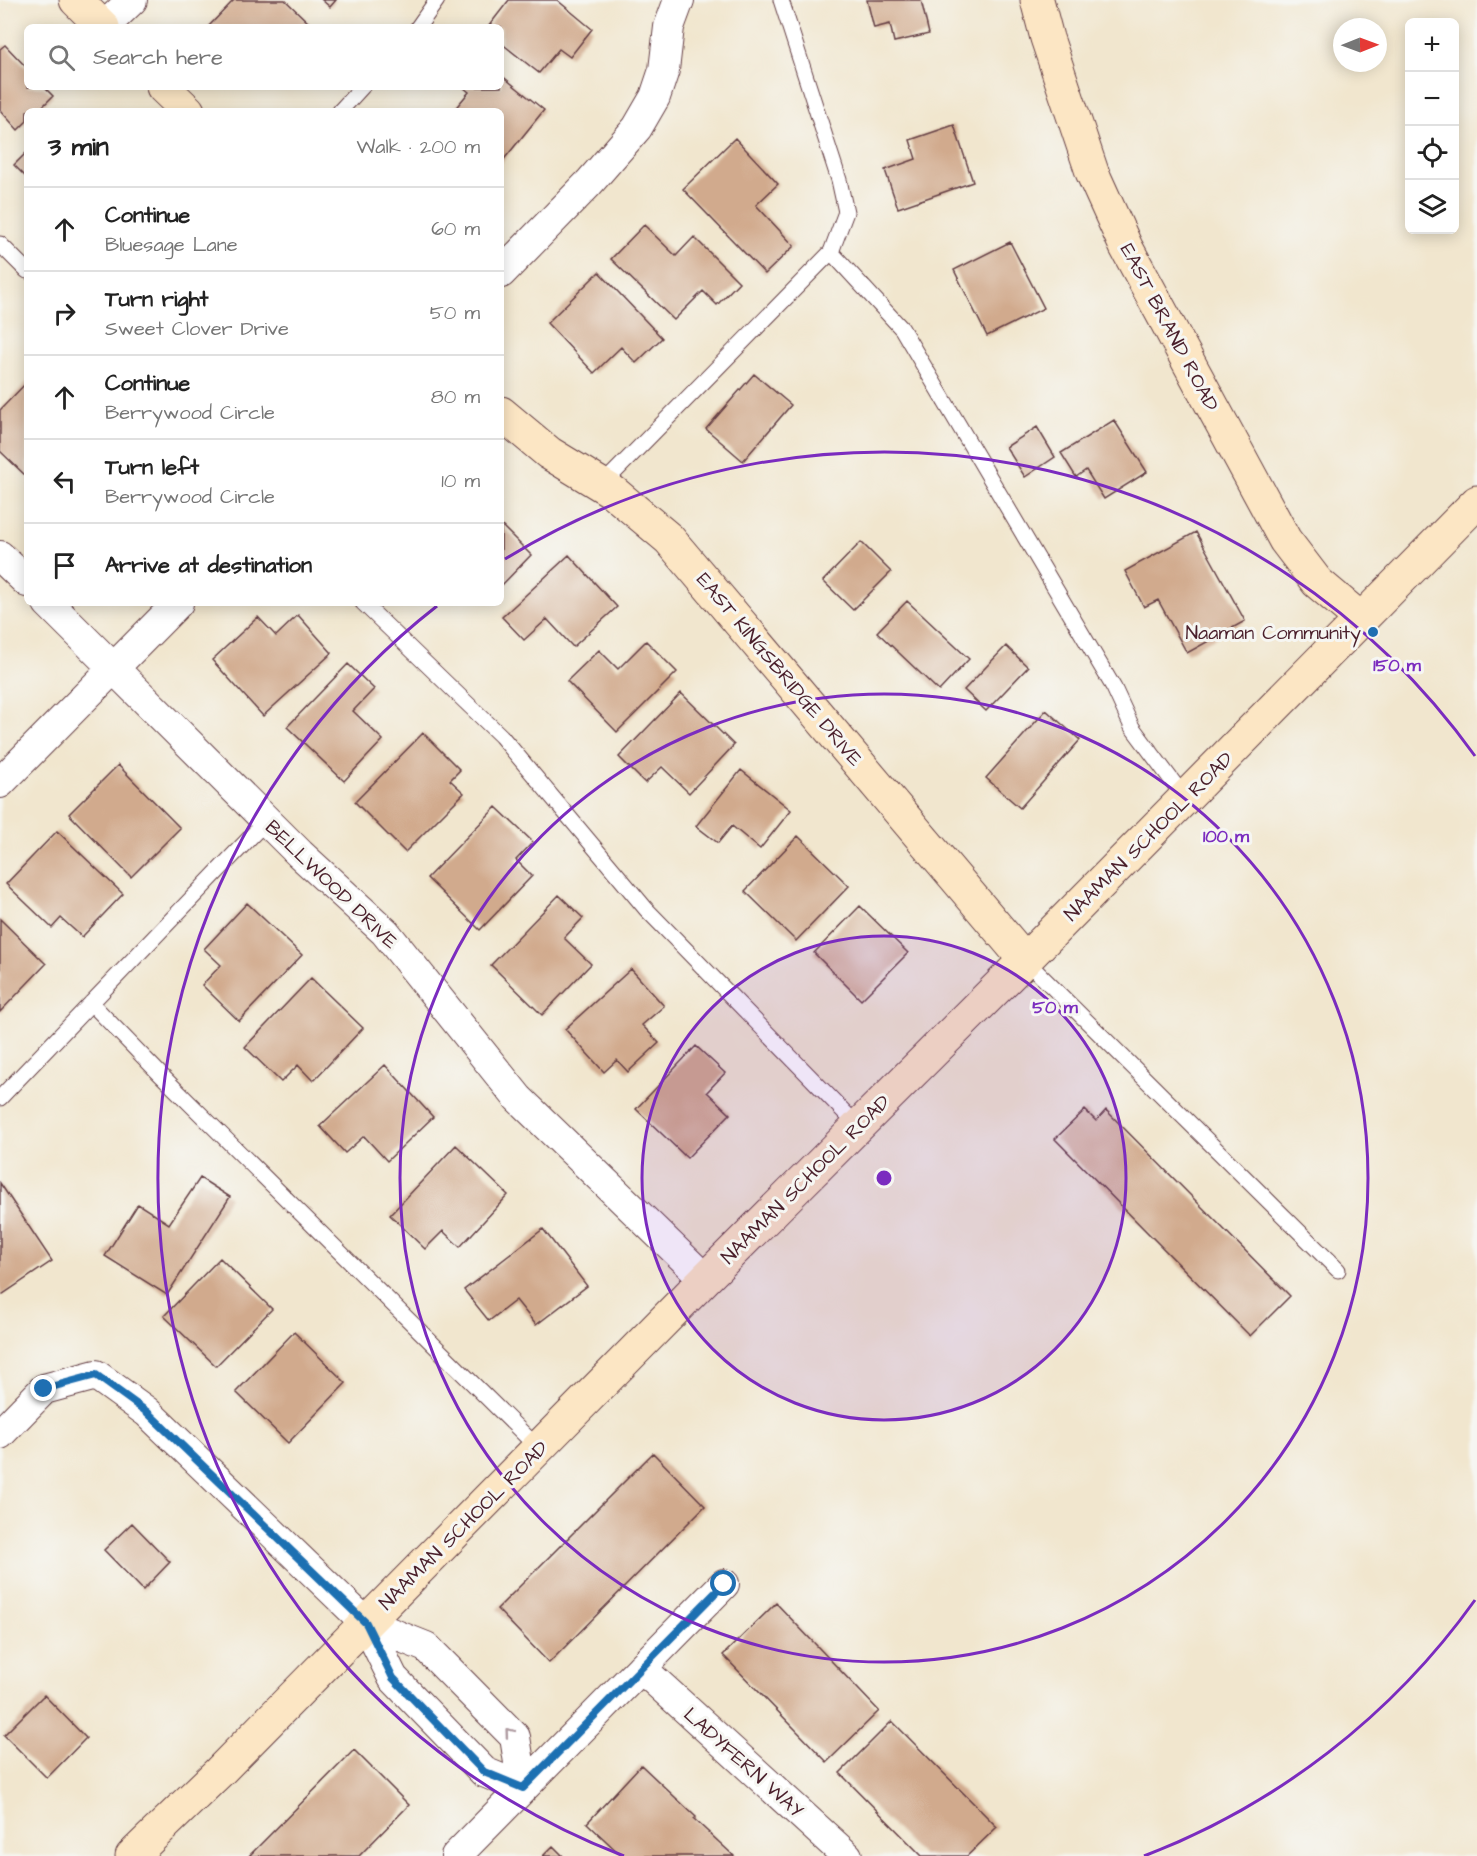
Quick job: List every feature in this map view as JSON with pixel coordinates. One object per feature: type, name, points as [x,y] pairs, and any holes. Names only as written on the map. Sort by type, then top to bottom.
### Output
[{"type":"main road","points":[[76,0],[100,24]]},
{"type":"main road","name":"EAST BRAND ROAD","points":[[1037,0],[1047,38],[1092,172],[1126,246],[1285,540],[1317,582],[1362,620]]},
{"type":"main road","points":[[166,90],[185,108]]},
{"type":"main road","name":"EAST KINGSBRIDGE DRIVE","points":[[504,416],[549,453],[614,492],[669,539],[1025,960]]},
{"type":"main road","name":"NAAMAN SCHOOL ROAD","points":[[132,1856],[219,1772],[1477,502]]},
{"type":"street","points":[[106,24],[132,0]]},
{"type":"street","points":[[504,270],[589,183],[637,128],[656,97],[664,70],[669,27],[679,0]]},
{"type":"street","points":[[0,556],[24,579]]},
{"type":"street","name":"BELLWOOD DRIVE","points":[[51,606],[266,821],[386,932],[518,1098],[705,1279]]},
{"type":"street","points":[[0,783],[175,606]]},
{"type":"street","points":[[0,1434],[44,1389],[96,1375],[147,1412],[366,1623],[393,1678],[484,1772],[523,1788]]},
{"type":"street","points":[[456,1856],[724,1584]]},
{"type":"street","points":[[366,1623],[426,1647],[515,1737],[523,1788]]},
{"type":"street","name":"LADYFERN WAY","points":[[641,1668],[847,1856]]},
{"type":"lane","points":[[420,24],[436,0]]},
{"type":"lane","points":[[602,485],[831,252],[846,212],[839,180],[781,0]]},
{"type":"lane","points":[[343,108],[359,90]]},
{"type":"lane","points":[[0,244],[24,268]]},
{"type":"lane","points":[[831,252],[902,329],[1114,688],[1132,727],[1185,798]]},
{"type":"lane","points":[[366,606],[501,736],[646,909],[858,1126]]},
{"type":"lane","points":[[0,1098],[266,821]]},
{"type":"lane","points":[[1025,960],[1338,1269]]},
{"type":"lane","points":[[91,1003],[538,1448]]},
{"type":"building","points":[[234,0],[285,0],[310,24],[211,24]]},
{"type":"building","points":[[322,0],[336,0],[330,7]]},
{"type":"building","points":[[509,0],[557,0],[592,29],[570,57],[559,49],[539,73],[504,45],[504,24],[490,24]]},
{"type":"building","points":[[867,0],[921,0],[929,34],[894,42],[890,24],[874,28]]},
{"type":"building","points":[[5,45],[24,65],[24,90],[47,90],[53,96],[41,108],[24,108],[24,124],[18,130],[0,110],[0,49]]},
{"type":"building","points":[[504,77],[544,110],[504,159],[504,108],[456,108],[469,92],[467,90],[504,90]]},
{"type":"building","points":[[954,125],[973,182],[898,208],[885,170],[916,159],[910,140]]},
{"type":"building","points":[[735,138],[778,184],[756,205],[794,246],[765,274],[683,189]]},
{"type":"building","points":[[24,155],[24,175],[14,165]]},
{"type":"building","points":[[644,225],[676,256],[694,237],[739,282],[717,305],[703,291],[674,320],[611,259]]},
{"type":"building","points":[[1010,242],[1044,308],[987,336],[954,270]]},
{"type":"building","points":[[599,272],[662,338],[636,363],[621,347],[594,373],[547,323]]},
{"type":"building","points":[[754,374],[791,405],[743,461],[706,429]]},
{"type":"building","points":[[24,385],[24,474],[0,451],[0,410]]},
{"type":"building","points":[[1114,420],[1147,472],[1104,499],[1086,470],[1076,477],[1061,453]]},
{"type":"building","points":[[1037,427],[1055,457],[1025,477],[1006,447]]},
{"type":"building","points":[[504,528],[531,555],[504,583]]},
{"type":"building","points":[[1196,532],[1245,621],[1187,653],[1158,600],[1144,607],[1125,571]]},
{"type":"building","points":[[861,542],[891,572],[853,610],[823,581]]},
{"type":"building","points":[[569,555],[617,607],[573,647],[547,619],[524,640],[502,617]]},
{"type":"building","points":[[907,601],[969,659],[939,691],[877,632]]},
{"type":"building","points":[[298,615],[332,653],[263,716],[212,660],[258,617],[276,636]]},
{"type":"building","points":[[646,641],[677,672],[617,732],[567,681],[599,650],[618,669]]},
{"type":"building","points":[[1006,646],[1028,667],[986,711],[964,690]]},
{"type":"building","points":[[348,664],[374,689],[353,711],[383,740],[344,781],[287,727]]},
{"type":"building","points":[[681,693],[734,745],[689,793],[662,767],[645,783],[619,757]]},
{"type":"building","points":[[1046,710],[1080,740],[1020,808],[986,778]]},
{"type":"building","points":[[423,733],[460,770],[450,780],[464,793],[405,852],[355,802]]},
{"type":"building","points":[[118,765],[180,828],[131,877],[69,814]]},
{"type":"building","points":[[741,770],[791,810],[760,849],[732,826],[718,843],[696,826]]},
{"type":"building","points":[[496,807],[533,842],[516,860],[532,876],[480,930],[427,878]]},
{"type":"building","points":[[57,831],[123,894],[82,937],[61,918],[52,928],[6,884]]},
{"type":"building","points":[[798,836],[849,886],[796,941],[745,891]]},
{"type":"building","points":[[559,895],[583,918],[564,938],[591,964],[542,1015],[491,965]]},
{"type":"building","points":[[247,903],[302,955],[239,1021],[202,985],[221,965],[204,949]]},
{"type":"building","points":[[860,906],[908,953],[861,1000],[814,953]]},
{"type":"building","points":[[0,919],[46,964],[0,1012]]},
{"type":"building","points":[[631,969],[664,1006],[642,1025],[659,1043],[628,1072],[617,1060],[604,1072],[565,1029]]},
{"type":"building","points":[[311,978],[363,1028],[313,1081],[298,1065],[281,1082],[245,1047]]},
{"type":"building","points":[[696,1046],[725,1073],[707,1092],[730,1114],[687,1158],[636,1109]]},
{"type":"building","points":[[385,1065],[433,1117],[387,1161],[364,1136],[345,1153],[320,1126]]},
{"type":"building","points":[[1085,1110],[1096,1121],[1106,1110],[1290,1296],[1250,1336],[1055,1139]]},
{"type":"building","points":[[456,1145],[508,1195],[460,1247],[443,1231],[425,1249],[390,1215]]},
{"type":"building","points":[[200,1178],[230,1197],[167,1295],[105,1256],[138,1204],[169,1224]]},
{"type":"building","points":[[0,1183],[52,1261],[0,1296]]},
{"type":"building","points":[[543,1229],[587,1286],[536,1325],[516,1300],[489,1321],[464,1290]]},
{"type":"building","points":[[220,1258],[272,1309],[216,1366],[164,1316]]},
{"type":"building","points":[[294,1332],[346,1383],[288,1443],[236,1392]]},
{"type":"building","points":[[653,1453],[705,1506],[549,1663],[497,1609]]},
{"type":"building","points":[[132,1523],[170,1562],[143,1590],[104,1550]]},
{"type":"building","points":[[776,1603],[879,1711],[827,1762],[723,1655]]},
{"type":"building","points":[[44,1695],[86,1738],[47,1778],[4,1735]]},
{"type":"building","points":[[892,1721],[997,1827],[967,1856],[922,1856],[840,1773]]},
{"type":"building","points":[[354,1750],[409,1805],[359,1856],[249,1856]]},
{"type":"building","points":[[641,1765],[734,1856],[622,1856],[587,1823]]},
{"type":"building","points":[[553,1846],[563,1856],[543,1856]]},
{"type":"place","name":"Naaman Community","points":[[1373,632]]},
{"type":"route","points":[[44,1389],[96,1375],[147,1412],[366,1623],[393,1678],[484,1772],[523,1788],[724,1584]]}]
